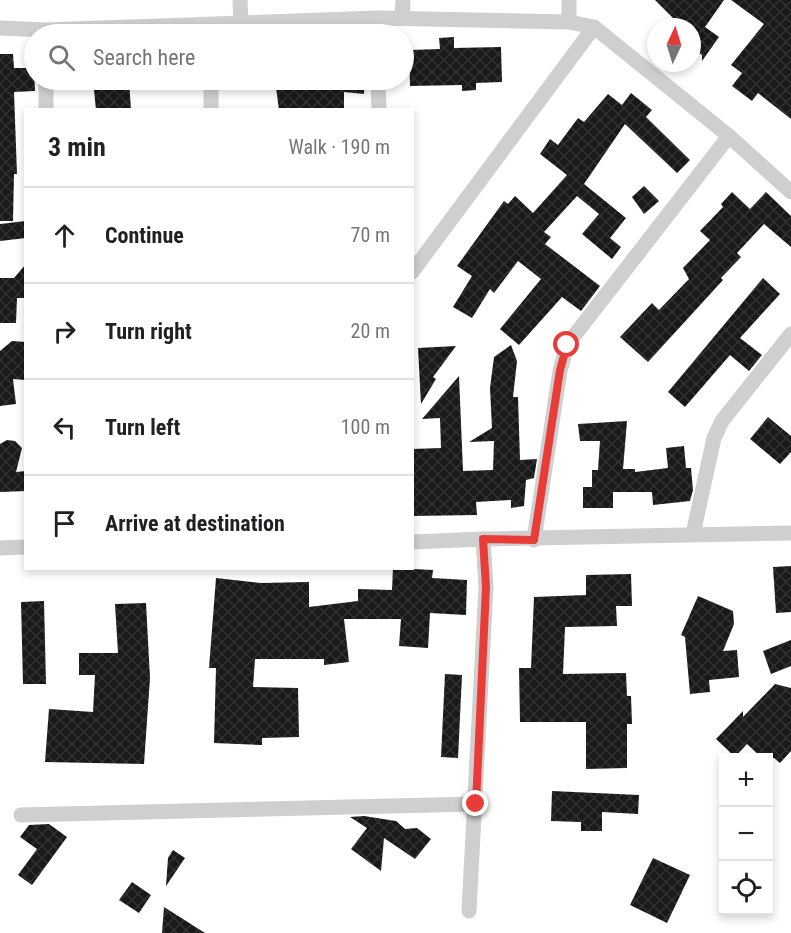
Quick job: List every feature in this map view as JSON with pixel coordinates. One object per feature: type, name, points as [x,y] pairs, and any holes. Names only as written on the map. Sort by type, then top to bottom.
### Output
[{"type":"street","points":[[240,0],[241,24]]},
{"type":"street","points":[[402,18],[403,0]]},
{"type":"street","points":[[569,0],[569,22]]},
{"type":"street","points":[[377,18],[377,24]]},
{"type":"street","points":[[260,24],[402,18],[569,22],[594,27],[729,136],[791,192]]},
{"type":"street","points":[[414,269],[594,27]]},
{"type":"street","points":[[0,28],[24,30]]},
{"type":"street","points":[[46,90],[46,108]]},
{"type":"street","points":[[211,90],[211,108]]},
{"type":"street","points":[[378,90],[379,108]]},
{"type":"street","points":[[534,540],[560,370],[567,345],[729,136]]},
{"type":"street","points":[[693,534],[714,438],[722,421],[791,334]]},
{"type":"street","points":[[414,542],[791,533]]},
{"type":"street","points":[[469,911],[486,587],[483,539]]},
{"type":"street","points":[[0,548],[24,547]]},
{"type":"street","points":[[21,815],[476,804]]},
{"type":"building","points":[[655,0],[724,0],[705,27],[719,37],[702,61],[701,18],[673,18]]},
{"type":"building","points":[[731,0],[791,0],[791,119],[758,93],[752,101],[732,86],[742,73],[731,65],[764,24]]},
{"type":"building","points":[[454,37],[454,48],[501,47],[502,82],[476,83],[476,90],[462,91],[462,85],[414,86],[414,50],[440,49],[439,38]]},
{"type":"building","points":[[0,54],[13,54],[14,68],[24,68],[24,90],[35,91],[14,92],[17,174],[14,174],[13,221],[0,221]]},
{"type":"building","points":[[94,90],[130,90],[131,108],[96,108]]},
{"type":"building","points":[[276,90],[364,90],[364,94],[344,92],[344,108],[279,108]]},
{"type":"building","points":[[631,93],[652,110],[646,117],[690,160],[677,173],[625,124],[584,184],[626,218],[610,238],[621,247],[612,259],[582,234],[599,214],[577,196],[544,232],[551,237],[545,244],[600,286],[581,311],[562,297],[519,345],[500,329],[541,279],[518,261],[494,293],[490,289],[472,318],[453,307],[472,276],[457,266],[504,201],[508,204],[515,196],[533,213],[567,175],[540,154],[550,139],[558,145],[578,118],[584,122],[608,94],[622,105]]},
{"type":"building","points":[[644,186],[659,201],[644,214],[632,197]]},
{"type":"building","points":[[732,192],[750,209],[766,192],[791,216],[791,247],[764,224],[737,253],[741,257],[721,278],[723,280],[648,362],[620,337],[652,303],[659,310],[689,279],[683,268],[710,240],[700,231],[723,207],[721,204]]},
{"type":"building","points":[[24,221],[24,238],[0,241],[0,224]]},
{"type":"building","points":[[24,266],[24,298],[17,298],[16,323],[0,323],[0,278],[14,278]]},
{"type":"building","points":[[763,278],[780,294],[740,338],[762,355],[749,371],[730,355],[685,407],[668,392]]},
{"type":"building","points":[[12,341],[24,342],[24,380],[13,379],[16,404],[0,406],[0,351]]},
{"type":"building","points":[[511,345],[517,361],[513,397],[518,397],[520,460],[537,459],[534,478],[526,480],[524,506],[511,508],[511,500],[476,502],[477,515],[414,516],[414,449],[441,448],[440,418],[422,419],[459,376],[463,471],[493,470],[494,441],[469,442],[492,428],[490,388],[494,357]]},
{"type":"building","points":[[456,346],[433,377],[436,379],[421,404],[418,348]]},
{"type":"building","points":[[768,417],[791,436],[791,452],[780,464],[750,439]]},
{"type":"building","points":[[627,421],[623,469],[635,469],[635,472],[668,468],[666,448],[684,446],[686,468],[691,468],[693,490],[690,501],[653,505],[652,492],[613,492],[613,508],[583,508],[583,487],[592,487],[592,470],[598,470],[600,441],[580,441],[578,424]]},
{"type":"building","points":[[7,440],[15,441],[22,448],[16,472],[24,471],[24,491],[0,492],[0,444]]},
{"type":"building","points":[[791,566],[791,612],[776,613],[773,567]]},
{"type":"building","points":[[393,570],[433,570],[432,578],[467,580],[466,615],[430,613],[428,648],[399,646],[401,619],[344,619],[349,662],[324,665],[324,659],[255,659],[253,687],[298,688],[299,737],[262,738],[262,745],[214,743],[216,668],[209,668],[216,578],[261,583],[309,582],[309,607],[358,601],[358,589],[392,590]]},
{"type":"building","points":[[631,574],[632,606],[616,606],[617,626],[565,627],[563,674],[626,673],[627,696],[631,696],[632,724],[627,724],[627,768],[586,769],[586,722],[520,722],[519,668],[531,668],[534,597],[586,595],[586,575]]},
{"type":"building","points":[[698,596],[733,611],[734,624],[723,651],[737,650],[739,677],[709,680],[710,692],[690,694],[685,637],[681,635]]},
{"type":"building","points":[[44,601],[46,684],[23,684],[21,602]]},
{"type":"building","points":[[146,603],[150,678],[144,764],[45,762],[49,709],[93,712],[95,675],[79,675],[79,653],[118,653],[115,604]]},
{"type":"building","points":[[791,640],[791,666],[771,674],[763,651]]},
{"type":"building","points":[[445,674],[462,675],[458,758],[441,757]]},
{"type":"building","points":[[775,684],[791,688],[791,751],[780,763],[773,758],[773,753],[757,753],[747,744],[739,753],[731,753],[716,739],[743,711],[743,717]]},
{"type":"building","points":[[552,791],[639,795],[638,814],[602,812],[602,831],[581,831],[581,822],[551,821]]},
{"type":"building","points":[[364,816],[396,821],[405,829],[417,828],[431,839],[415,859],[384,838],[381,871],[351,849],[367,828],[350,817]]},
{"type":"building","points":[[49,824],[67,837],[32,885],[18,875],[37,849],[20,837],[29,825]]},
{"type":"building","points":[[173,850],[185,858],[166,886],[168,858]]},
{"type":"building","points":[[653,858],[690,875],[667,923],[630,905]]},
{"type":"building","points":[[132,882],[151,895],[139,913],[119,900]]},
{"type":"building","points":[[164,907],[205,933],[162,933]]},
{"type":"route","points":[[476,804],[486,587],[483,539],[534,540],[560,370],[567,345]]}]
